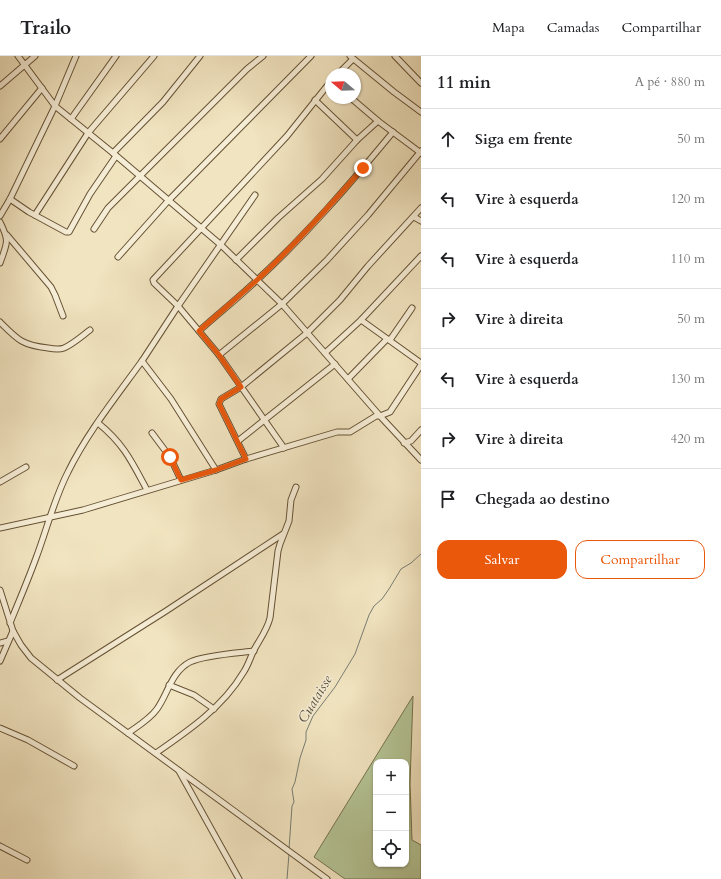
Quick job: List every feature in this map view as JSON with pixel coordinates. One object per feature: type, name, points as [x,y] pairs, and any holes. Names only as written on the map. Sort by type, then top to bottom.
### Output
[{"type":"street","points":[[18,56],[55,106],[221,245],[282,304],[404,443],[421,460]]},
{"type":"street","points":[[0,86],[35,56]]},
{"type":"street","points":[[0,216],[10,199],[55,106],[76,56]]},
{"type":"street","points":[[71,119],[116,56]]},
{"type":"street","points":[[35,215],[88,133],[154,56]]},
{"type":"street","points":[[10,199],[35,215],[66,232],[69,232],[114,154],[163,102],[200,56]]},
{"type":"street","points":[[94,229],[108,208],[247,69],[263,56]]},
{"type":"street","points":[[118,257],[168,201],[311,56]]},
{"type":"street","points":[[395,56],[421,83]]},
{"type":"street","points":[[343,68],[351,58],[421,112]]},
{"type":"street","points":[[0,139],[42,88]]},
{"type":"street","points":[[284,448],[219,355],[178,306],[154,283],[153,280],[287,136],[325,88]]},
{"type":"street","points":[[315,100],[357,140]]},
{"type":"street","points":[[219,355],[282,304],[327,260],[368,215],[421,152],[378,121],[358,104]]},
{"type":"street","points":[[236,260],[278,218],[322,179],[357,140],[378,121]]},
{"type":"street","points":[[199,331],[257,280],[332,204],[393,132]]},
{"type":"street","points":[[10,623],[36,558],[62,485],[76,457],[255,195]]},
{"type":"street","points":[[246,459],[219,404],[221,399],[241,387],[307,333],[340,300],[368,266],[421,208]]},
{"type":"street","points":[[414,217],[421,221]]},
{"type":"street","points":[[0,222],[7,235],[51,287],[56,295],[63,316]]},
{"type":"street","points":[[0,263],[7,242],[7,235]]},
{"type":"street","points":[[325,353],[361,320],[421,256]]},
{"type":"street","points":[[348,379],[389,339],[412,308]]},
{"type":"street","points":[[0,528],[83,510],[337,432],[350,432],[373,417],[390,412],[421,364],[389,339],[361,320]]},
{"type":"street","points":[[0,322],[16,338],[24,343],[31,346],[59,349],[65,347],[90,330]]},
{"type":"street","points":[[142,361],[171,399],[216,470]]},
{"type":"street","points":[[238,441],[335,364]]},
{"type":"street","points":[[98,423],[117,440],[127,453],[148,490]]},
{"type":"street","points":[[404,443],[411,442],[421,430]]},
{"type":"street","points":[[152,433],[170,457],[181,480]]},
{"type":"street","points":[[0,482],[26,467]]},
{"type":"street","points":[[156,753],[214,709],[244,672],[267,628],[270,618],[278,551],[289,521],[290,500],[296,487]]},
{"type":"street","points":[[57,680],[160,616],[283,534]]},
{"type":"street","points":[[0,590],[13,631],[31,658],[57,680],[327,879]]},
{"type":"street","points":[[0,661],[13,631]]},
{"type":"street","points":[[0,643],[8,641]]},
{"type":"street","points":[[128,733],[148,719],[156,711],[169,684],[189,662],[197,659],[254,651]]},
{"type":"street","points":[[169,684],[194,695],[214,709]]},
{"type":"street","points":[[0,728],[28,740],[74,766]]},
{"type":"street","points":[[177,768],[239,879]]},
{"type":"street","points":[[0,846],[27,860]]},
{"type":"green space","points":[[413,696],[410,784],[412,840],[421,845],[421,879],[345,879],[314,857],[373,761],[373,867],[409,867],[409,759],[374,759]]},
{"type":"waterway","name":"Cuataisse","points":[[289,849],[292,806],[294,802],[292,789],[306,740],[306,732],[313,716],[335,687],[355,654],[369,615],[374,606],[382,599],[401,569],[421,554]]},
{"type":"waterway","name":"Cuataisse","points":[[287,879],[289,854]]},
{"type":"route","points":[[170,457],[181,480],[216,470],[246,459],[219,404],[221,399],[241,387],[219,355],[199,331],[257,280],[332,204],[363,168]]}]
